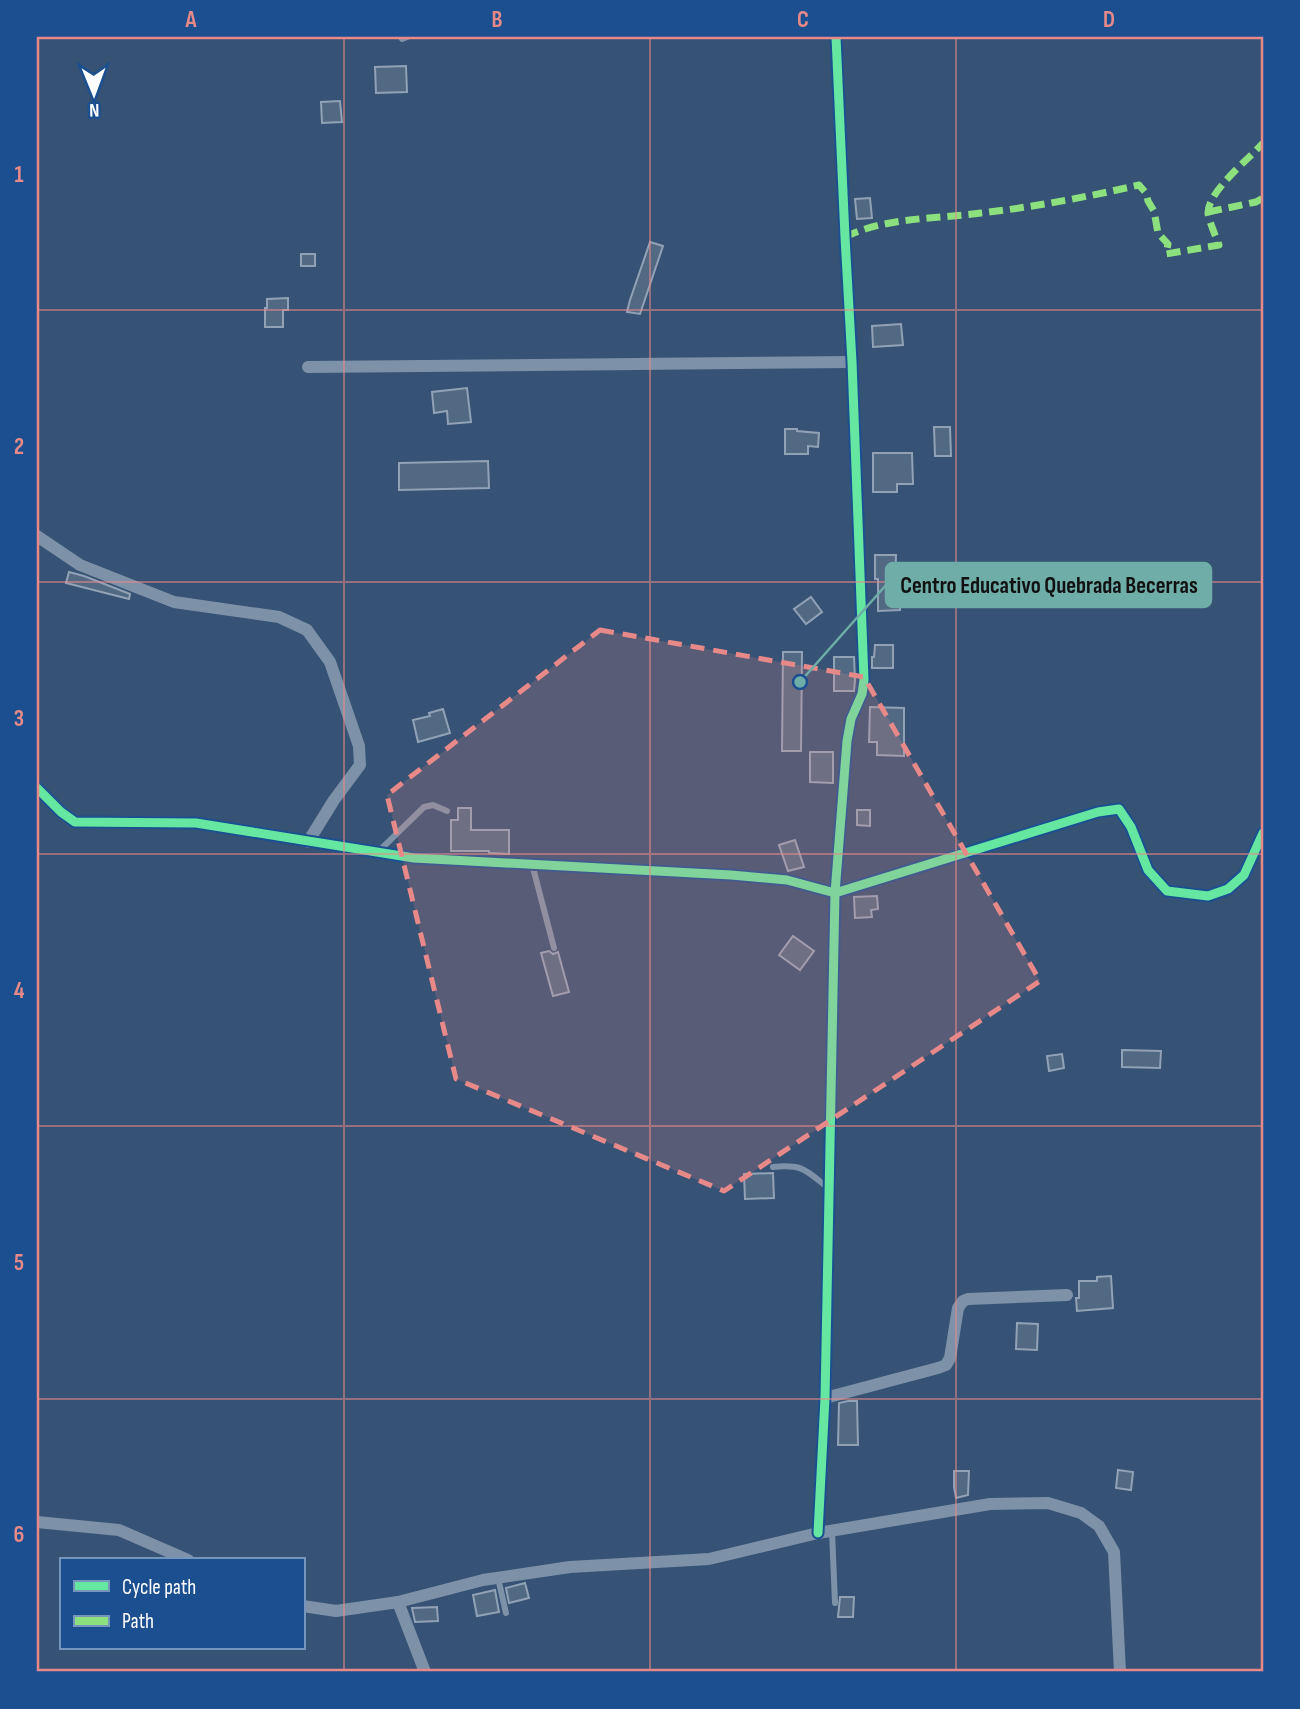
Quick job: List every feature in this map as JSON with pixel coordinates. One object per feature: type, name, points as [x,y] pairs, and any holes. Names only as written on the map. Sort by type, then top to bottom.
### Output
[{"type":"street","points":[[818,1533],[825,1398],[835,893],[847,741],[864,680],[836,37]]},
{"type":"street","points":[[308,367],[852,362]]},
{"type":"street","points":[[37,536],[80,565],[174,602],[279,617],[307,630],[330,662],[359,746],[360,765],[308,842]]},
{"type":"street","points":[[37,788],[75,822],[196,823],[414,858],[730,875],[787,880],[835,893],[1098,812],[1119,809],[1131,827],[1148,870],[1167,891],[1209,896],[1228,889],[1244,875],[1263,833]]},
{"type":"street","points":[[825,1398],[946,1364],[950,1358],[958,1308],[963,1301],[1067,1295]]},
{"type":"street","points":[[304,1606],[336,1611],[398,1602],[483,1580],[570,1567],[709,1559],[818,1533],[990,1504],[1048,1503],[1081,1513],[1099,1526],[1114,1552],[1120,1672]]},
{"type":"street","points":[[37,1522],[120,1530],[183,1558]]},
{"type":"street","points":[[398,1602],[425,1672]]},
{"type":"lane","points":[[378,852],[424,807],[433,806],[447,811]]},
{"type":"lane","points":[[531,864],[554,948]]},
{"type":"lane","points":[[774,1167],[796,1166],[806,1170],[830,1189]]},
{"type":"lane","points":[[832,1531],[835,1603]]},
{"type":"lane","points":[[498,1578],[506,1613]]},
{"type":"highlighted area","points":[[600,630],[864,677],[1040,981],[724,1191],[456,1079],[387,795]]},
{"type":"building","points":[[406,66],[407,92],[376,93],[375,67]]},
{"type":"building","points":[[340,101],[342,122],[322,123],[321,102]]},
{"type":"building","points":[[870,198],[872,218],[857,219],[855,199]]},
{"type":"building","points":[[650,242],[663,246],[640,314],[627,312],[630,300]]},
{"type":"building","points":[[301,254],[315,254],[315,266],[301,266]]},
{"type":"building","points":[[288,298],[288,310],[283,310],[283,327],[265,327],[267,299]]},
{"type":"building","points":[[901,324],[903,345],[873,347],[872,326]]},
{"type":"building","points":[[467,388],[471,422],[448,424],[447,411],[434,413],[432,392]]},
{"type":"building","points":[[934,427],[950,427],[951,456],[935,456]]},
{"type":"building","points":[[785,429],[819,433],[818,447],[808,446],[808,454],[785,454]]},
{"type":"building","points":[[873,453],[912,453],[913,484],[897,484],[897,492],[873,492]]},
{"type":"building","points":[[488,461],[489,488],[399,490],[399,463]]},
{"type":"building","points":[[875,555],[896,555],[895,587],[900,587],[900,610],[878,611]]},
{"type":"building","points":[[69,572],[130,594],[129,599],[66,583]]},
{"type":"building","points":[[811,597],[822,612],[806,624],[794,609]]},
{"type":"building","points":[[875,645],[893,645],[893,668],[872,668]]},
{"type":"building","points":[[783,652],[802,652],[801,751],[782,751]]},
{"type":"building","points":[[834,657],[854,657],[854,691],[834,691]]},
{"type":"building","points":[[870,707],[904,708],[904,756],[877,755],[877,742],[869,742]]},
{"type":"building","points":[[443,709],[450,733],[418,742],[413,720]]},
{"type":"building","points":[[810,752],[833,752],[833,783],[810,782]]},
{"type":"building","points":[[458,808],[471,808],[471,830],[509,830],[509,854],[451,851],[451,820],[458,820]]},
{"type":"building","points":[[857,810],[870,810],[870,826],[857,825]]},
{"type":"building","points":[[795,840],[804,867],[788,871],[779,845]]},
{"type":"building","points":[[877,896],[878,909],[871,910],[872,917],[855,918],[854,897]]},
{"type":"building","points":[[793,936],[814,951],[800,970],[779,955]]},
{"type":"building","points":[[549,951],[553,954],[558,952],[569,992],[553,996],[541,953]]},
{"type":"building","points":[[1122,1050],[1161,1051],[1160,1068],[1122,1067]]},
{"type":"building","points":[[1062,1054],[1064,1068],[1049,1071],[1047,1056]]},
{"type":"building","points":[[773,1173],[774,1198],[745,1199],[744,1174]]},
{"type":"building","points":[[1111,1276],[1113,1308],[1077,1311],[1079,1281],[1097,1281],[1097,1277]]},
{"type":"building","points":[[1017,1323],[1038,1324],[1037,1350],[1016,1349]]},
{"type":"building","points":[[857,1401],[858,1445],[838,1445],[839,1403]]},
{"type":"building","points":[[1118,1470],[1133,1472],[1131,1490],[1116,1488]]},
{"type":"building","points":[[954,1471],[969,1471],[968,1495],[956,1498]]},
{"type":"building","points":[[525,1583],[529,1598],[509,1603],[506,1588]]},
{"type":"building","points":[[495,1590],[499,1612],[477,1616],[473,1595]]},
{"type":"building","points":[[840,1597],[854,1597],[853,1617],[838,1617]]},
{"type":"building","points":[[437,1607],[438,1621],[415,1622],[412,1608]]},
{"type":"marked path","points":[[845,237],[894,222],[1021,208],[1139,185],[1154,211],[1158,233],[1168,244],[1166,254],[1219,245],[1208,213],[1210,204],[1222,185],[1263,143]]},
{"type":"marked path","points":[[1208,212],[1256,202],[1263,198]]},
{"type":"cycle path","points":[[818,1533],[825,1398],[835,893],[847,741],[864,680],[836,37]]},
{"type":"cycle path","points":[[37,788],[75,822],[196,823],[414,858],[731,875],[787,880],[835,893],[1098,812],[1119,809],[1131,827],[1148,870],[1167,891],[1208,896],[1228,889],[1244,875],[1263,833]]},
{"type":"place","name":"Centro Educativo Quebrada Becerras","points":[[800,682]]}]
